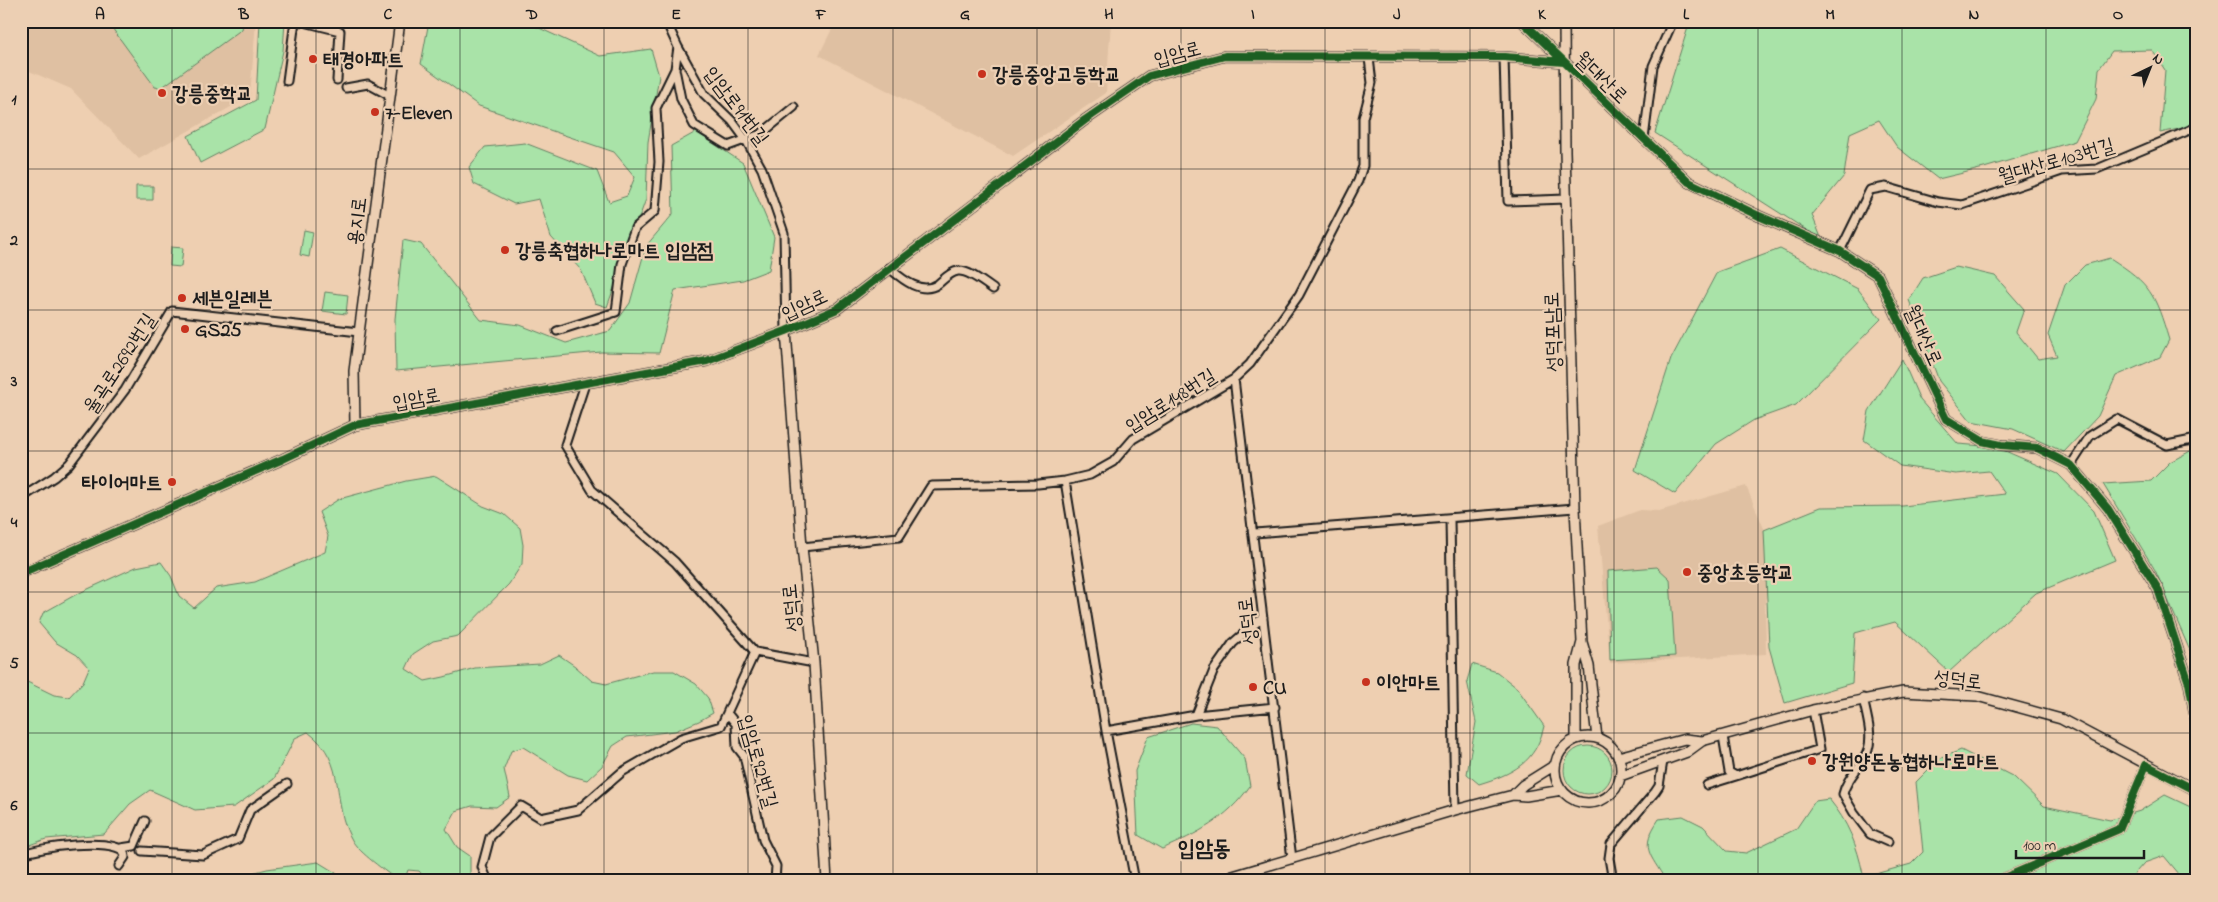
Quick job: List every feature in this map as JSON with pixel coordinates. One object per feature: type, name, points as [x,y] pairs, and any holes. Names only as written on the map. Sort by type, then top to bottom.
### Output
[{"type":"street","points":[[287,81],[295,21]]},
{"type":"street","points":[[300,21],[340,32],[337,80]]},
{"type":"street","name":"용지로","points":[[355,425],[354,371],[400,21]]},
{"type":"street","name":"입암로91번길","points":[[666,21],[704,94],[732,121],[746,140],[762,170],[784,233],[786,331]]},
{"type":"street","name":"월대산로","points":[[1522,21],[1689,182],[1758,216],[1840,252],[1878,276],[1946,419],[1982,441],[2001,445],[2037,448],[2071,465],[2108,509],[2158,589],[2193,683],[2197,726]]},
{"type":"street","name":"성덕포남로","points":[[1564,21],[1566,200],[1575,508],[1582,642]]},
{"type":"street","points":[[1644,139],[1653,66],[1673,21]]},
{"type":"street","points":[[678,47],[675,70],[681,99],[694,125],[728,146],[761,134],[794,107]]},
{"type":"street","name":"입암로","points":[[21,573],[283,459],[355,425],[707,362],[837,309],[1085,120],[1150,76],[1226,56],[1504,57],[1564,62]]},
{"type":"street","points":[[1504,57],[1508,201],[1566,200]]},
{"type":"street","name":"입암로148번길","points":[[802,548],[899,537],[931,486],[1065,481],[1090,475],[1113,462],[1133,439],[1234,379],[1250,364],[1299,295],[1358,181],[1363,166],[1363,118],[1372,83],[1369,58]]},
{"type":"street","points":[[557,331],[616,312],[622,264],[635,228],[655,211],[658,162],[656,108],[675,70]]},
{"type":"street","points":[[346,88],[368,84],[390,96]]},
{"type":"street","name":"월대산로103번길","points":[[1840,252],[1870,190],[1886,187],[1938,202],[1962,205],[2062,170],[2097,169],[2197,128]]},
{"type":"street","points":[[889,268],[907,282],[918,287],[934,286],[958,271],[964,272],[992,289]]},
{"type":"street","name":"율곡로2692번길","points":[[21,498],[54,477],[68,464],[125,390],[172,311],[359,332]]},
{"type":"street","name":"성덕로","points":[[786,331],[802,548],[814,662],[827,881]]},
{"type":"street","name":"성덕로","points":[[1234,379],[1255,533],[1292,859]]},
{"type":"street","points":[[585,384],[565,445],[592,490],[675,562],[755,652],[814,662]]},
{"type":"street","points":[[2071,465],[2090,436],[2117,419],[2167,445],[2197,439]]},
{"type":"street","points":[[1065,481],[1106,731],[1135,881]]},
{"type":"street","points":[[1255,533],[1575,508]]},
{"type":"street","points":[[1450,519],[1455,810]]},
{"type":"street","points":[[1196,715],[1214,670],[1233,643],[1263,616]]},
{"type":"street","points":[[1582,642],[1589,666],[1597,738]]},
{"type":"street","points":[[1576,739],[1576,665],[1582,642]]},
{"type":"street","name":"입암로92번길","points":[[755,652],[727,713],[736,724],[738,747],[744,756],[763,840],[776,866],[775,881]]},
{"type":"street","name":"성덕로","points":[[1702,741],[1863,698],[1903,692],[1977,696],[2061,719],[2197,791]]},
{"type":"street","points":[[1863,698],[1869,732],[1868,750],[1854,773],[1845,783],[1843,794],[1854,813],[1870,834],[1888,842]]},
{"type":"street","points":[[1106,731],[1196,715],[1275,708]]},
{"type":"street","points":[[1707,785],[1820,749],[1813,710]]},
{"type":"street","points":[[488,881],[482,867],[490,837],[521,806],[541,818],[578,810],[622,772],[682,738],[721,726],[727,713]]},
{"type":"street","points":[[1723,736],[1729,772],[1736,776]]},
{"type":"street","points":[[1586,737],[1597,738],[1609,745],[1618,757],[1620,776],[1616,788],[1607,797],[1596,802],[1583,803],[1571,799],[1562,790],[1556,778],[1555,765],[1559,754],[1566,745],[1576,739],[1586,737]]},
{"type":"street","points":[[1618,757],[1685,740],[1702,741]]},
{"type":"street","points":[[1620,776],[1687,752],[1702,741]]},
{"type":"street","points":[[1613,881],[1610,858],[1611,844],[1659,786],[1663,761]]},
{"type":"street","points":[[1513,795],[1523,785],[1555,765]]},
{"type":"street","points":[[1997,881],[2119,829],[2146,765]]},
{"type":"street","points":[[21,855],[47,849],[80,845],[121,848],[134,846],[143,853],[203,855],[238,839],[250,810],[287,784]]},
{"type":"street","points":[[1216,881],[1455,810],[1513,795],[1526,796],[1562,790]]},
{"type":"street","points":[[134,846],[145,821]]},
{"type":"street","points":[[119,866],[125,857],[121,848]]},
{"type":"shaded area","name":"강릉중학교","points":[[25,21],[256,21],[250,96],[139,159],[71,89],[27,70]]},
{"type":"shaded area","name":"강릉중앙고등학교","points":[[836,21],[1111,21],[1106,93],[1013,156],[819,55]]},
{"type":"shaded area","name":"중앙초등학교","points":[[1746,486],[1771,545],[1771,585],[1765,600],[1766,654],[1610,663],[1598,526],[1640,510],[1659,511]]},
{"type":"green space","points":[[107,21],[241,21],[243,25],[242,29],[161,88],[155,87]]},
{"type":"green space","points":[[260,21],[285,21],[283,51],[265,129],[200,163],[188,136],[256,100]]},
{"type":"green space","points":[[429,21],[524,21],[600,56],[651,49],[659,76],[648,142],[646,199],[607,307],[595,303],[581,270],[551,237],[539,199],[514,204],[474,184],[469,167],[485,147],[525,143],[597,171],[609,202],[627,196],[635,177],[614,152],[479,106],[421,64]]},
{"type":"green space","points":[[1690,21],[2197,21],[2197,125],[2160,133],[2165,70],[2152,50],[2112,51],[2099,69],[2096,99],[2075,141],[1984,168],[1938,179],[1897,147],[1879,120],[1850,133],[1844,176],[1812,215],[1822,240],[1655,133]]},
{"type":"green space","points":[[696,132],[743,163],[774,237],[769,270],[743,280],[675,290],[659,353],[601,352],[396,371],[395,319],[403,240],[421,244],[481,320],[520,325],[566,343],[610,331],[630,303],[646,246],[673,214],[671,146]]},
{"type":"green space","points":[[136,186],[153,186],[153,200],[136,200]]},
{"type":"green space","points":[[304,230],[313,232],[309,257],[300,255]]},
{"type":"green space","points":[[171,247],[183,248],[181,267],[170,266]]},
{"type":"green space","points":[[1780,249],[1858,289],[1881,319],[1796,405],[1754,420],[1716,444],[1675,494],[1635,470],[1671,359],[1717,272]]},
{"type":"green space","points":[[2110,258],[2135,275],[2150,292],[2155,301],[2169,340],[2160,357],[2116,376],[2098,416],[2064,452],[2013,429],[1971,421],[1939,381],[1909,300],[1923,278],[1956,267],[1995,276],[2024,309],[2016,332],[2038,359],[2057,356],[2048,335],[2065,285],[2085,265]]},
{"type":"green space","points":[[325,292],[348,295],[346,314],[322,311]]},
{"type":"green space","points":[[1902,359],[1920,400],[1958,444],[1996,447],[2058,474],[2094,511],[2115,560],[2036,593],[1949,672],[1895,622],[1855,633],[1852,683],[1785,703],[1769,647],[1764,530],[1821,507],[1903,506],[2005,494],[1989,471],[1956,474],[1900,466],[1864,440],[1869,411]]},
{"type":"green space","points":[[2194,449],[2197,450],[2197,667],[2155,570],[2103,484],[2151,481],[2170,462]]},
{"type":"green space","points":[[436,476],[483,506],[504,514],[520,528],[523,545],[522,564],[509,584],[458,636],[433,641],[413,654],[406,669],[425,681],[475,668],[540,664],[559,655],[592,681],[606,684],[653,671],[674,671],[696,684],[708,698],[713,713],[675,731],[627,737],[613,746],[602,766],[587,780],[568,775],[523,747],[511,751],[504,769],[510,797],[496,807],[472,806],[456,811],[446,829],[457,847],[470,856],[470,881],[428,881],[419,871],[408,870],[404,881],[398,881],[366,856],[355,845],[345,826],[334,770],[329,757],[321,744],[308,732],[295,738],[274,779],[234,807],[195,810],[150,790],[130,804],[104,834],[46,839],[21,848],[21,679],[54,695],[69,697],[83,682],[89,668],[77,655],[55,642],[39,623],[43,613],[75,595],[136,567],[161,562],[171,576],[179,596],[194,608],[216,588],[255,582],[325,552],[328,536],[319,512],[339,499],[406,481]]},
{"type":"green space","points":[[1657,567],[1670,579],[1675,656],[1610,660],[1608,571]]},
{"type":"green space","points":[[1472,664],[1497,672],[1517,688],[1544,726],[1540,739],[1529,758],[1512,771],[1479,784],[1467,774],[1476,722],[1467,681]]},
{"type":"green space","points":[[1191,723],[1217,726],[1245,759],[1250,786],[1231,808],[1210,824],[1162,849],[1138,835],[1135,771],[1148,737]]},
{"type":"green space","points":[[1583,746],[1593,746],[1605,753],[1612,765],[1612,775],[1605,787],[1593,794],[1583,794],[1575,790],[1568,783],[1564,775],[1564,765],[1568,757],[1575,750]]},
{"type":"green space","points":[[1961,750],[2014,777],[2044,806],[2110,820],[2140,811],[2165,795],[2197,810],[2197,881],[2185,881],[2164,856],[2144,863],[2128,881],[1666,881],[1651,857],[1648,844],[1649,837],[1659,819],[1683,816],[1703,826],[1727,851],[1746,853],[1796,829],[1815,801],[1829,799],[1851,834],[1863,874],[1875,874],[1911,864],[1923,852],[1916,782],[1939,759]]},
{"type":"green space","points":[[318,862],[349,881],[222,881],[267,869]]},
{"type":"cycle path","points":[[1522,21],[1689,182],[1759,216],[1840,251],[1878,276],[1946,419],[1982,441],[2001,445],[2037,448],[2071,465],[2108,509],[2158,589],[2189,683],[2197,726]]},
{"type":"cycle path","points":[[21,573],[283,459],[355,425],[707,361],[837,309],[1085,120],[1149,76],[1225,56],[1504,57],[1564,62]]},
{"type":"cycle path","points":[[1997,881],[2119,829],[2146,765],[2197,791]]},
{"type":"place","name":"태경아파트","points":[[313,59]]},
{"type":"place","name":"강릉중앙고등학교","points":[[982,74]]},
{"type":"place","name":"강릉중학교","points":[[162,93]]},
{"type":"place","name":"7-Eleven","points":[[375,112]]},
{"type":"place","name":"강릉축협하나로마트 입암점","points":[[505,250]]},
{"type":"place","name":"세븐일레븐","points":[[182,298]]},
{"type":"place","name":"GS25","points":[[185,329]]},
{"type":"place","name":"타이어마트","points":[[172,482]]},
{"type":"place","name":"중앙초등학교","points":[[1687,572]]},
{"type":"place","name":"이안마트","points":[[1366,682]]},
{"type":"place","name":"CU","points":[[1253,687]]},
{"type":"place","name":"강원양돈농협하나로마트","points":[[1812,761]]},
{"type":"district","name":"입암동","points":[[1204,847]]}]
